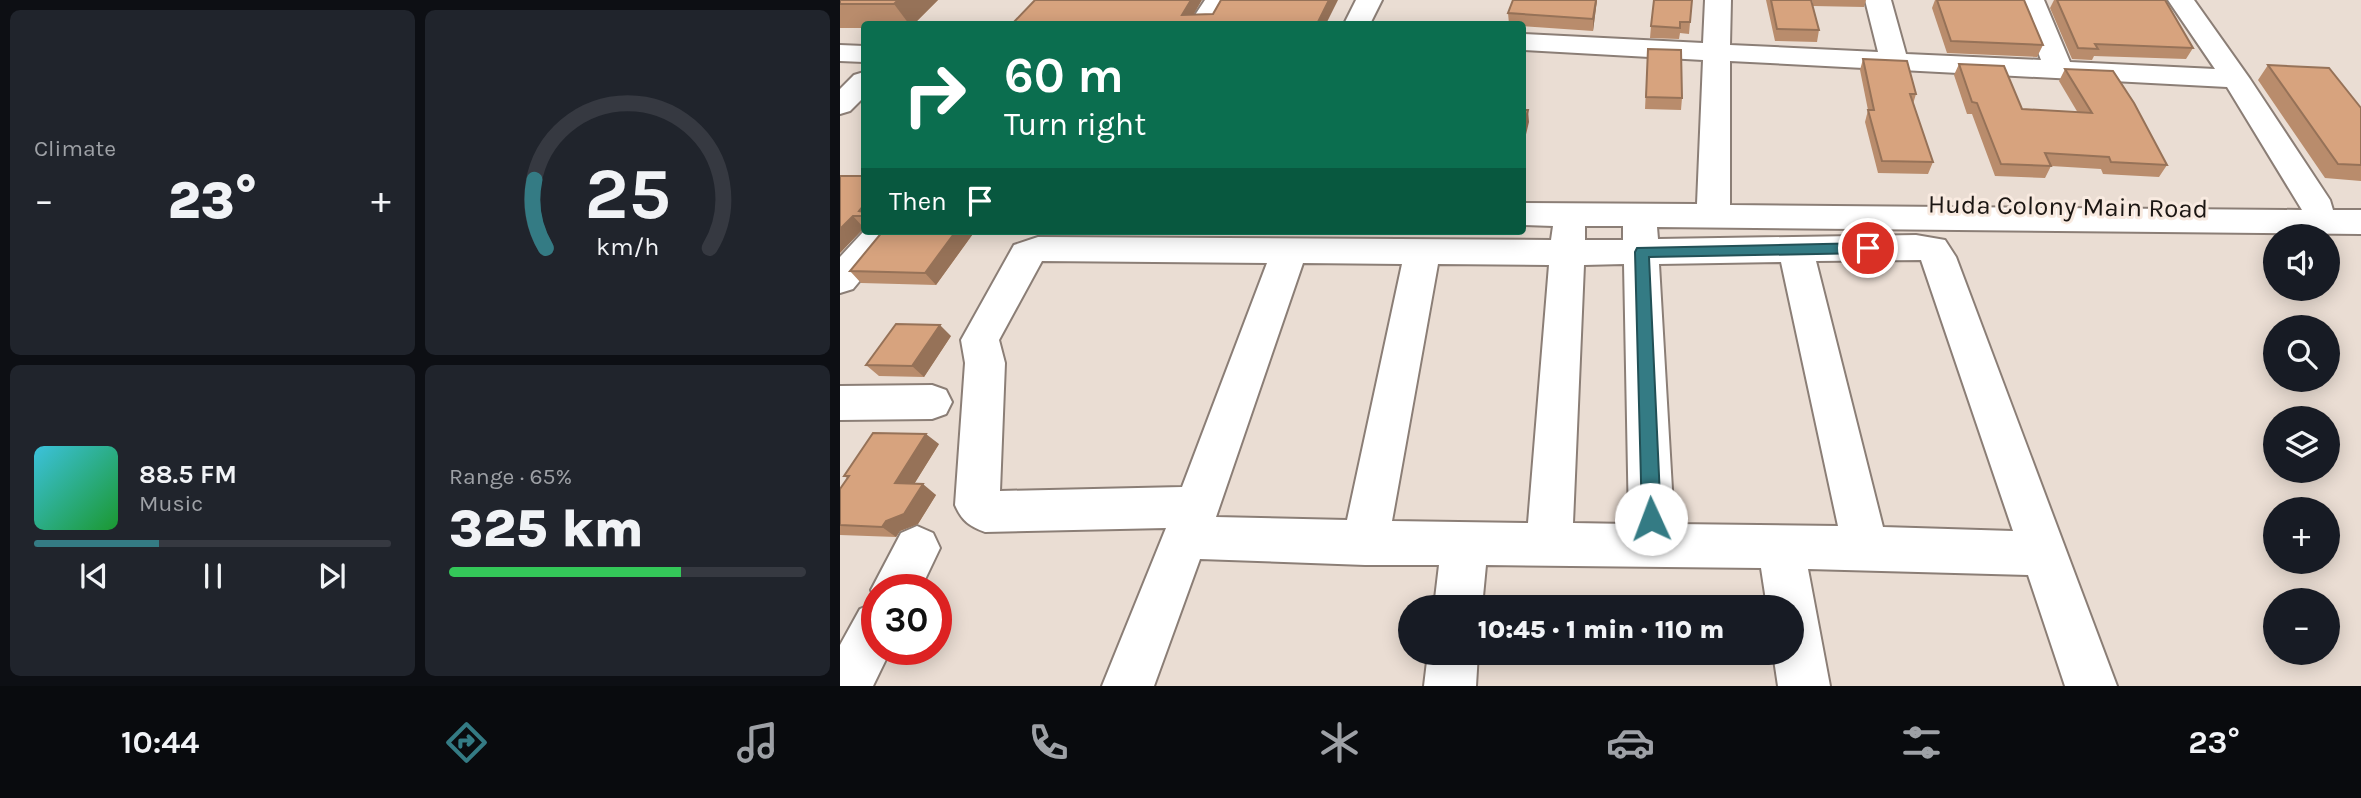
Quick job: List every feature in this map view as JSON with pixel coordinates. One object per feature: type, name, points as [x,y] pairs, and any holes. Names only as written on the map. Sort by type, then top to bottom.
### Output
[{"type":"street","points":[[1204,21],[1218,0]]},
{"type":"street","points":[[1358,21],[1369,0]]},
{"type":"street","points":[[1714,208],[1718,0]]},
{"type":"street","points":[[1878,0],[1894,62]]},
{"type":"street","points":[[2031,0],[2059,70]]},
{"type":"street","points":[[2181,0],[2236,79],[2318,208]]},
{"type":"street","points":[[1526,42],[2236,79]]},
{"type":"street","points":[[840,53],[861,54]]},
{"type":"street","points":[[840,105],[861,84]]},
{"type":"street","name":"Huda Colony Main Road","points":[[1526,202],[1714,208],[2361,208]]},
{"type":"street","points":[[1641,233],[1714,208],[2361,222]]},
{"type":"street","points":[[1526,216],[1569,234]]},
{"type":"street","points":[[1641,233],[1652,545]]},
{"type":"street","points":[[2045,554],[1865,546],[1365,544],[1192,522],[985,512],[977,505],[985,363],[980,340],[1016,269],[1026,254],[1038,249],[1422,253],[1569,234],[1641,233],[1796,249],[1933,249],[1938,257],[2045,554],[2091,686]]},
{"type":"street","points":[[1549,546],[1569,234]]},
{"type":"street","points":[[840,280],[880,235]]},
{"type":"street","points":[[1796,249],[1865,546]]},
{"type":"street","points":[[1128,686],[1192,522],[1289,252]]},
{"type":"street","points":[[1365,544],[1422,253]]},
{"type":"street","points":[[840,404],[932,402]]},
{"type":"street","points":[[1459,595],[1465,545]]},
{"type":"street","points":[[1781,546],[1789,595]]},
{"type":"street","points":[[903,574],[916,548]]},
{"type":"street","points":[[846,686],[861,657]]},
{"type":"street","points":[[1450,686],[1453,665]]},
{"type":"street","points":[[1801,665],[1804,686]]},
{"type":"building","points":[[840,0],[898,0],[894,4],[840,4]]},
{"type":"building","points":[[1035,0],[1191,0],[1182,15],[1213,14],[1221,0],[1329,0],[1318,21],[1015,21]]},
{"type":"building","points":[[1513,0],[1596,0],[1593,19],[1508,13]]},
{"type":"building","points":[[1654,0],[1692,0],[1690,22],[1680,22],[1680,28],[1651,26]]},
{"type":"building","points":[[1771,0],[1811,0],[1819,30],[1777,29]]},
{"type":"building","points":[[1937,0],[2024,0],[2043,45],[1951,41]]},
{"type":"building","points":[[2057,0],[2165,0],[2193,48],[2095,44],[2098,49],[2078,48]]},
{"type":"building","points":[[1648,49],[1681,50],[1682,98],[1646,97]]},
{"type":"building","points":[[1863,59],[1907,61],[1916,94],[1910,94],[1933,162],[1882,161],[1868,110],[1874,110]]},
{"type":"building","points":[[1959,64],[2004,66],[2022,109],[2092,113],[2065,69],[2113,71],[2134,103],[2167,165],[2111,162],[2109,157],[2045,153],[2051,166],[2001,164],[1977,103],[1972,102]]},
{"type":"building","points":[[2268,65],[2329,68],[2361,108],[2361,165],[2338,164]]},
{"type":"building","points":[[840,176],[861,176],[861,216],[853,216],[840,229]]},
{"type":"building","points":[[880,235],[953,235],[925,273],[850,271]]},
{"type":"building","points":[[896,324],[940,325],[912,366],[866,365]]},
{"type":"building","points":[[873,433],[926,434],[895,483],[923,484],[904,514],[886,521],[882,527],[840,525],[840,489],[849,476],[844,476]]},
{"type":"route","points":[[1651,519],[1642,252],[1868,248]]}]
